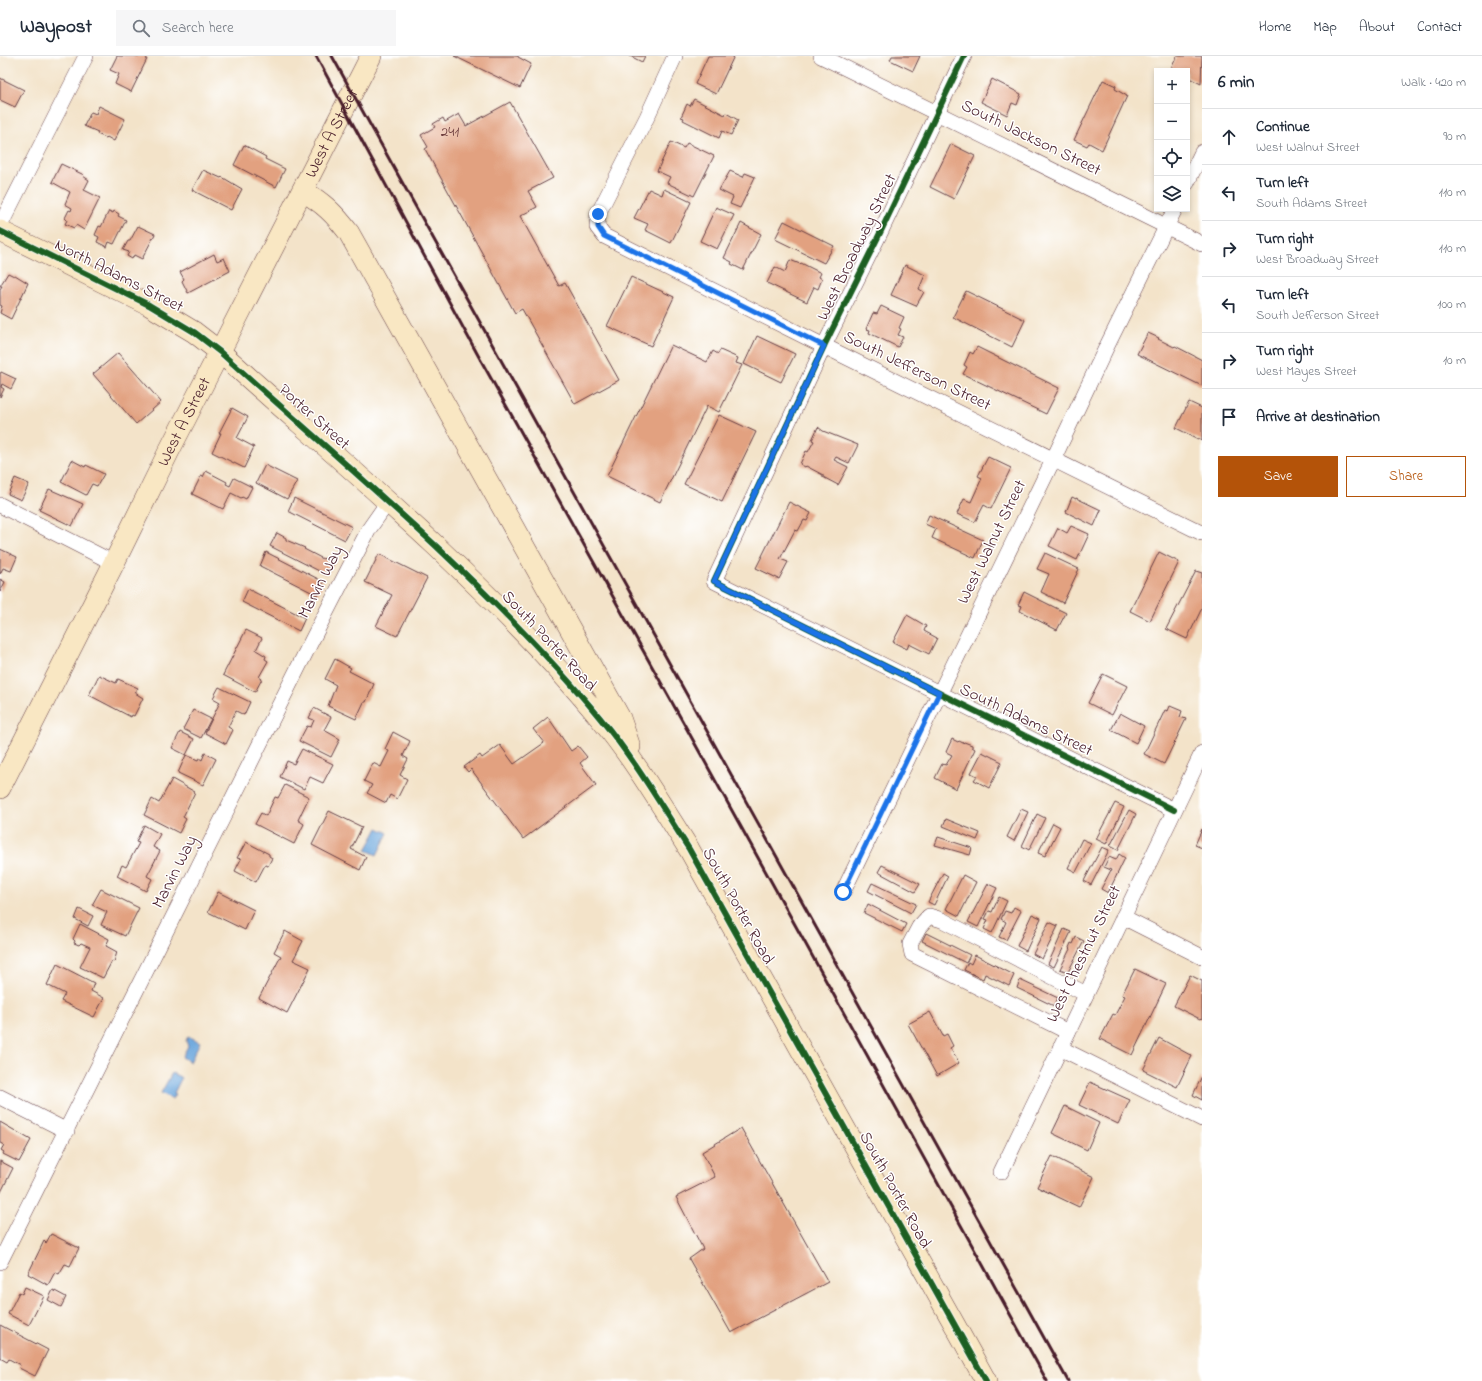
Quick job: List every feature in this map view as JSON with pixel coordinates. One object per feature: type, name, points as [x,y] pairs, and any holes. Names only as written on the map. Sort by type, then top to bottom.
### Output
[{"type":"street","points":[[0,226],[86,56]]},
{"type":"street","name":"West A Street","points":[[0,788],[169,451],[371,56]]},
{"type":"street","name":"South Jefferson Street","points":[[675,56],[598,214],[598,227],[604,236],[1202,533]]},
{"type":"street","name":"South Jackson Street","points":[[821,56],[1202,244]]},
{"type":"street","name":"West Broadway Street","points":[[714,581],[824,346],[881,231],[964,56]]},
{"type":"street","points":[[1190,177],[1202,152]]},
{"type":"street","points":[[303,191],[322,203],[338,218],[348,233],[620,718],[635,765]]},
{"type":"street","name":"West Walnut Street","points":[[843,892],[1173,212]]},
{"type":"street","name":"North Adams Street","points":[[0,231],[149,305],[194,332],[220,352]]},
{"type":"street","name":"Porter Street","points":[[220,352],[388,502]]},
{"type":"street","name":"South Porter Road","points":[[388,502],[485,593],[540,649],[601,718],[635,765],[690,849],[986,1381]]},
{"type":"street","name":"Marvin Way","points":[[0,1262],[316,633],[369,530],[388,502]]},
{"type":"street","points":[[0,505],[114,563]]},
{"type":"street","name":"South Adams Street","points":[[714,581],[1174,810]]},
{"type":"street","name":"West Chestnut Street","points":[[1000,1172],[1174,810],[1201,759]]},
{"type":"street","points":[[1068,1032],[912,954],[910,944],[918,927],[928,916],[942,920],[1086,994]]},
{"type":"street","points":[[1123,917],[1202,957]]},
{"type":"street","points":[[1060,1048],[1202,1119]]},
{"type":"street","points":[[0,1097],[67,1131]]},
{"type":"water","points":[[378,828],[388,833],[377,855],[366,850]]},
{"type":"water","points":[[188,1036],[200,1042],[190,1062],[182,1057],[188,1046],[186,1041]]},
{"type":"water","points":[[172,1073],[181,1079],[172,1099],[161,1093]]},
{"type":"building","points":[[117,56],[146,56],[147,59],[131,92],[115,84],[119,74],[110,70]]},
{"type":"building","points":[[454,56],[518,56],[531,64],[520,88]]},
{"type":"building","points":[[630,56],[645,56],[642,62]]},
{"type":"building","points":[[708,56],[734,56],[716,94],[695,84]]},
{"type":"building","points":[[892,56],[920,56],[913,71],[890,60]]},
{"type":"building","points":[[1177,56],[1202,56],[1201,84],[1190,78],[1190,68],[1171,68]]},
{"type":"building","points":[[0,78],[24,90],[15,107],[0,100]]},
{"type":"building","points":[[992,79],[1021,94],[1017,105],[1012,103],[1007,115],[981,102]]},
{"type":"building","points":[[1103,80],[1116,86],[1115,89],[1127,96],[1102,150],[1089,143],[1087,146],[1074,140]]},
{"type":"building","points":[[694,99],[738,120],[731,135],[722,131],[719,138],[683,120],[684,118],[681,117],[687,104],[690,106]]},
{"type":"building","points":[[510,102],[553,178],[528,191],[537,207],[520,216],[559,286],[565,283],[619,380],[575,404],[522,309],[515,313],[425,149],[428,147],[421,135],[435,127],[433,124],[443,118],[445,122],[459,114],[466,126]]},
{"type":"building","points":[[99,106],[125,119],[114,141],[97,134],[98,132],[84,126],[91,112],[96,114]]},
{"type":"building","points":[[671,142],[684,148],[687,143],[714,156],[694,196],[667,183],[670,177],[657,171]]},
{"type":"building","points":[[951,144],[975,156],[954,199],[930,187]]},
{"type":"building","points":[[244,145],[266,157],[265,159],[285,169],[276,187],[234,165]]},
{"type":"building","points":[[61,164],[84,175],[83,176],[89,180],[84,190],[100,198],[84,230],[76,225],[74,228],[65,224],[67,220],[65,218],[69,210],[71,211],[72,208],[65,204],[70,192],[52,182]]},
{"type":"building","points":[[203,170],[221,178],[222,177],[242,189],[231,210],[192,190]]},
{"type":"building","points":[[730,171],[743,177],[745,173],[755,177],[740,208],[730,204],[733,197],[719,190]]},
{"type":"building","points":[[649,189],[662,195],[664,189],[691,202],[671,243],[645,230],[648,224],[634,218]]},
{"type":"building","points":[[716,207],[734,215],[717,249],[700,241]]},
{"type":"building","points":[[109,211],[113,213],[114,211],[119,214],[118,216],[126,220],[114,244],[109,242],[107,247],[97,242],[99,237],[95,235]]},
{"type":"building","points":[[784,221],[834,246],[824,263],[775,239]]},
{"type":"building","points":[[741,223],[761,234],[743,270],[731,264],[732,262],[724,258]]},
{"type":"building","points":[[138,226],[155,234],[142,259],[134,255],[132,259],[127,256],[129,252],[123,250]]},
{"type":"building","points":[[214,254],[217,261],[224,258],[230,271],[188,293],[182,281],[184,279],[180,272]]},
{"type":"building","points":[[790,260],[800,264],[801,263],[821,273],[819,277],[822,279],[818,289],[814,287],[807,302],[767,283],[775,267],[785,272]]},
{"type":"building","points":[[905,265],[925,275],[919,289],[924,292],[916,306],[891,295]]},
{"type":"building","points":[[8,273],[14,276],[15,275],[28,283],[11,319],[0,313],[2,306],[0,305],[0,289],[2,286],[0,286]]},
{"type":"building","points":[[631,277],[674,297],[651,346],[607,326]]},
{"type":"building","points":[[966,291],[1025,320],[1012,347],[953,317]]},
{"type":"building","points":[[881,306],[904,317],[899,328],[901,329],[898,335],[903,337],[898,347],[869,333],[870,330],[866,329],[873,313],[877,314]]},
{"type":"building","points":[[1148,333],[1202,360],[1202,386],[1137,354]]},
{"type":"building","points":[[757,336],[795,354],[781,382],[744,364]]},
{"type":"building","points":[[671,345],[707,362],[713,351],[718,354],[720,350],[738,358],[736,363],[742,365],[719,412],[707,406],[660,502],[607,476]]},
{"type":"building","points":[[977,347],[1059,388],[1046,414],[963,374],[967,367],[964,365],[970,352],[973,354]]},
{"type":"building","points":[[118,353],[161,402],[136,424],[93,374]]},
{"type":"building","points":[[1,372],[16,379],[11,389],[2,384],[1,387],[4,389],[0,397],[0,374]]},
{"type":"building","points":[[1189,402],[1202,408],[1202,441],[1176,428]]},
{"type":"building","points":[[232,408],[248,417],[237,438],[254,447],[244,468],[212,452],[221,433],[219,433]]},
{"type":"building","points":[[719,415],[756,432],[722,502],[684,484]]},
{"type":"building","points":[[818,427],[823,431],[858,445],[849,463],[836,457],[834,460],[848,467],[838,485],[823,477],[823,475],[800,464],[806,451],[808,452],[814,441],[812,440]]},
{"type":"building","points":[[988,457],[1011,468],[991,509],[984,505],[975,522],[957,514],[964,499],[971,502],[982,478],[978,476]]},
{"type":"building","points":[[72,460],[85,467],[86,465],[104,474],[97,486],[92,484],[86,495],[61,482]]},
{"type":"building","points":[[265,465],[297,481],[287,499],[256,483]]},
{"type":"building","points":[[206,471],[227,482],[226,484],[230,486],[234,478],[252,487],[246,499],[231,493],[223,509],[192,494],[201,476],[203,477]]},
{"type":"building","points":[[15,478],[29,484],[21,500],[8,494]]},
{"type":"building","points":[[49,489],[83,504],[72,526],[39,510]]},
{"type":"building","points":[[1072,497],[1101,510],[1094,526],[1066,512]]},
{"type":"building","points":[[294,498],[352,527],[345,540],[288,511]]},
{"type":"building","points":[[789,502],[811,513],[807,521],[804,520],[798,531],[795,530],[780,559],[788,562],[779,579],[756,568]]},
{"type":"building","points":[[929,515],[983,540],[975,558],[932,538],[936,529],[925,524]]},
{"type":"building","points":[[1071,526],[1089,534],[1077,560],[1049,546],[1058,528],[1067,533]]},
{"type":"building","points":[[277,533],[286,538],[286,540],[334,563],[327,575],[270,546]]},
{"type":"building","points":[[0,549],[17,557],[11,571],[3,568],[0,574]]},
{"type":"building","points":[[266,552],[324,582],[317,595],[260,566]]},
{"type":"building","points":[[1159,552],[1179,562],[1150,621],[1130,611]]},
{"type":"building","points":[[1045,553],[1079,569],[1063,603],[1041,592],[1049,574],[1037,569]]},
{"type":"building","points":[[379,554],[427,578],[397,636],[376,626],[392,595],[365,582]]},
{"type":"building","points":[[1196,571],[1202,573],[1202,608],[1187,639],[1166,629]]},
{"type":"building","points":[[0,579],[5,582],[0,592]]},
{"type":"building","points":[[248,589],[305,618],[299,631],[242,602]]},
{"type":"building","points":[[1024,592],[1066,613],[1057,630],[1020,611],[1022,606],[1018,605]]},
{"type":"building","points":[[907,615],[926,626],[924,631],[937,638],[929,654],[909,644],[907,649],[893,642]]},
{"type":"building","points":[[246,630],[262,638],[256,650],[266,656],[265,659],[268,661],[259,677],[262,679],[255,692],[223,675]]},
{"type":"building","points":[[335,659],[351,668],[349,671],[374,684],[356,719],[328,706],[336,685],[325,679]]},
{"type":"building","points":[[1103,674],[1127,686],[1112,715],[1088,703]]},
{"type":"building","points":[[99,675],[116,683],[118,679],[138,688],[135,693],[143,698],[134,716],[132,715],[131,717],[89,695]]},
{"type":"building","points":[[219,687],[250,702],[244,715],[236,711],[228,727],[233,730],[226,744],[205,733],[220,702],[213,698]]},
{"type":"building","points":[[1170,706],[1182,711],[1180,717],[1186,719],[1164,764],[1144,754],[1165,710],[1168,711]]},
{"type":"building","points":[[314,708],[331,717],[324,730],[340,739],[331,757],[299,741],[307,726],[311,727],[314,720],[309,718]]},
{"type":"building","points":[[193,710],[211,719],[201,738],[183,729]]},
{"type":"building","points":[[1120,713],[1144,726],[1136,743],[1111,730]]},
{"type":"building","points":[[548,717],[571,751],[578,746],[587,757],[580,763],[596,785],[523,839],[471,769],[468,772],[464,767],[480,755],[482,758],[500,745],[514,764],[544,743],[533,729]]},
{"type":"building","points":[[180,732],[194,739],[186,755],[172,748]]},
{"type":"building","points":[[393,732],[410,741],[403,756],[408,759],[400,775],[407,779],[397,799],[390,795],[386,803],[367,793],[372,785],[364,781],[373,763],[381,767],[389,751],[385,749]]},
{"type":"building","points":[[952,739],[972,745],[975,749],[956,789],[935,778],[942,764],[946,765],[952,755],[946,752]]},
{"type":"building","points":[[302,749],[333,764],[323,783],[310,777],[304,789],[280,777],[287,761],[294,764]]},
{"type":"building","points":[[982,752],[1002,762],[989,788],[974,780],[977,776],[971,773]]},
{"type":"building","points":[[205,753],[216,759],[203,785],[178,773],[186,755],[202,760]]},
{"type":"building","points":[[172,779],[195,792],[183,817],[186,819],[179,833],[144,815],[152,799],[159,803]]},
{"type":"building","points":[[285,785],[309,797],[298,820],[304,824],[294,844],[255,824],[261,813],[266,816],[275,797],[278,798]]},
{"type":"building","points":[[1115,803],[1124,807],[1106,844],[1096,839]]},
{"type":"building","points":[[1021,809],[1028,812],[1014,841],[1007,837]]},
{"type":"building","points":[[1129,810],[1136,814],[1118,850],[1110,846]]},
{"type":"building","points":[[329,811],[362,827],[351,849],[366,857],[360,870],[312,845]]},
{"type":"building","points":[[1037,814],[1045,818],[1029,850],[1022,846]]},
{"type":"building","points":[[946,819],[980,833],[977,840],[943,826]]},
{"type":"building","points":[[1053,823],[1060,827],[1045,856],[1038,853]]},
{"type":"building","points":[[144,825],[160,834],[153,847],[160,851],[147,876],[152,879],[146,891],[117,876],[122,865],[126,867],[139,843],[136,842]]},
{"type":"building","points":[[1202,829],[1202,848],[1195,845]]},
{"type":"building","points":[[938,837],[972,848],[970,855],[935,845]]},
{"type":"building","points":[[1082,839],[1091,843],[1076,872],[1068,868]]},
{"type":"building","points":[[246,842],[269,854],[272,858],[268,866],[265,865],[256,882],[235,871],[241,859],[237,858]]},
{"type":"building","points":[[1102,847],[1109,850],[1091,885],[1084,881]]},
{"type":"building","points":[[1119,854],[1125,858],[1108,893],[1101,889],[1111,870],[1104,867],[1109,857],[1116,860]]},
{"type":"building","points":[[882,865],[920,884],[915,892],[878,872]]},
{"type":"building","points":[[943,873],[948,876],[934,905],[928,902]]},
{"type":"building","points":[[963,875],[976,882],[959,916],[946,909]]},
{"type":"building","points":[[872,883],[916,904],[911,913],[868,891]]},
{"type":"building","points":[[988,884],[997,888],[978,927],[968,922]]},
{"type":"building","points":[[101,889],[139,908],[125,936],[101,925],[107,912],[92,905]]},
{"type":"building","points":[[218,892],[254,910],[245,930],[208,912]]},
{"type":"building","points":[[999,897],[1007,901],[992,933],[984,929],[988,920],[985,919],[989,911],[992,912]]},
{"type":"building","points":[[868,904],[906,924],[902,932],[864,913]]},
{"type":"building","points":[[1014,907],[1021,911],[1006,940],[999,937],[1006,922],[1001,919],[1005,911],[1011,913]]},
{"type":"building","points":[[79,909],[93,916],[88,926],[75,919]]},
{"type":"building","points":[[1032,914],[1041,918],[1026,951],[1017,946]]},
{"type":"building","points":[[1049,922],[1058,926],[1042,959],[1033,954]]},
{"type":"building","points":[[80,924],[109,939],[106,946],[117,952],[114,962],[112,961],[103,978],[80,967],[90,947],[81,943],[79,945],[74,943],[75,941],[73,939]]},
{"type":"building","points":[[1064,929],[1071,932],[1054,967],[1048,964]]},
{"type":"building","points":[[285,931],[303,941],[293,960],[310,968],[287,1013],[259,998],[281,956],[274,952]]},
{"type":"building","points":[[926,933],[970,955],[966,963],[922,941]]},
{"type":"building","points":[[1076,937],[1084,941],[1068,972],[1060,969],[1070,949],[1071,943],[1073,944]]},
{"type":"building","points":[[975,955],[1014,975],[1009,986],[985,974],[983,979],[964,970],[968,962],[971,964]]},
{"type":"building","points":[[57,964],[94,983],[91,991],[104,998],[94,1017],[61,1001],[65,994],[47,985]]},
{"type":"building","points":[[1135,969],[1166,984],[1132,1055],[1100,1039],[1113,1014],[1115,1015],[1125,996],[1122,995]]},
{"type":"building","points":[[1190,975],[1202,981],[1202,1019],[1174,1006]]},
{"type":"building","points":[[1020,980],[1058,998],[1054,1006],[1017,988]]},
{"type":"building","points":[[930,1012],[943,1036],[947,1034],[953,1046],[950,1048],[959,1063],[937,1076],[908,1024]]},
{"type":"building","points":[[1159,1038],[1192,1056],[1177,1087],[1143,1070]]},
{"type":"building","points":[[1202,1076],[1202,1100],[1193,1095]]},
{"type":"building","points":[[1090,1082],[1130,1100],[1118,1124],[1079,1105]]},
{"type":"building","points":[[1065,1106],[1099,1123],[1087,1150],[1052,1133]]},
{"type":"building","points":[[0,1122],[31,1140],[19,1162],[3,1154],[4,1152],[1,1150],[4,1145],[0,1143]]},
{"type":"building","points":[[741,1128],[828,1282],[731,1333],[689,1259],[703,1249],[676,1197],[715,1177],[702,1152]]},
{"type":"building","points":[[1052,1156],[1094,1177],[1079,1207],[1037,1187]]},
{"type":"building","points":[[0,1161],[13,1168],[0,1194]]},
{"type":"building","points":[[51,1234],[79,1248],[70,1266],[65,1264],[59,1274],[55,1272],[48,1285],[28,1274],[44,1241],[46,1243]]},
{"type":"building","points":[[25,1287],[44,1296],[29,1325],[8,1314],[19,1292],[22,1294]]},
{"type":"building","points":[[53,1290],[66,1297],[61,1307],[48,1300]]},
{"type":"building","points":[[0,1325],[48,1350],[35,1376],[19,1368],[20,1365],[9,1359],[7,1362],[0,1358]]},
{"type":"railway","points":[[316,56],[479,357],[683,722],[1047,1381]]},
{"type":"railway","points":[[332,56],[1068,1381]]},
{"type":"cycle path","points":[[964,56],[881,231],[824,346],[714,581],[1174,810]]},
{"type":"cycle path","points":[[0,231],[149,305],[194,332],[220,352],[436,546],[521,629],[581,695],[600,718],[647,782],[689,849],[986,1381]]},
{"type":"route","points":[[598,214],[598,227],[604,236],[824,346],[714,581],[939,693],[843,892]]}]
